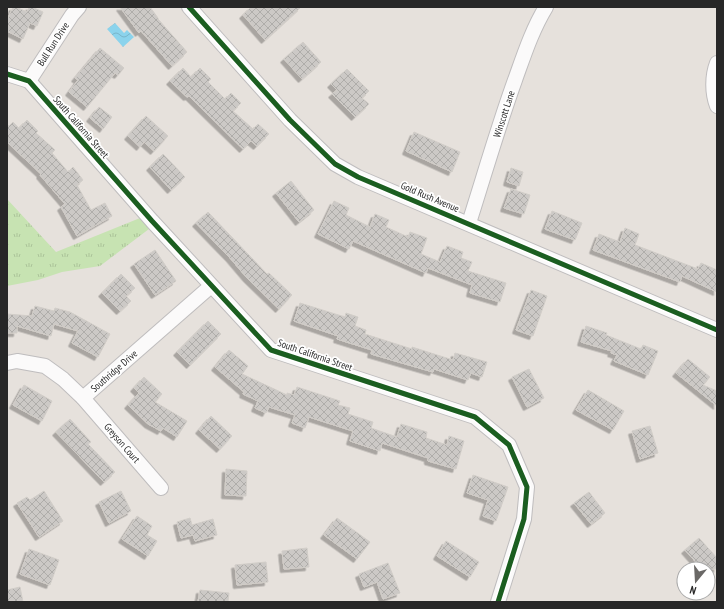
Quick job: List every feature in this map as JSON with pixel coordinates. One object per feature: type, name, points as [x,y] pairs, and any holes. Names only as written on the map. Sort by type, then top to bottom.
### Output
[{"type":"street","name":"Bull Run Drive","points":[[29,82],[72,15],[79,7]]},
{"type":"street","name":"Gold Rush Avenue","points":[[189,7],[290,120],[335,164],[358,177],[717,330]]},
{"type":"street","name":"Winscott Lane","points":[[469,224],[515,80],[538,21],[546,7]]},
{"type":"street","points":[[717,63],[713,83],[717,106]]},
{"type":"street","name":"South California Street","points":[[7,74],[29,82],[152,221],[271,350],[475,417],[509,445],[527,487],[524,519],[498,602]]},
{"type":"street","name":"Southridge Drive","points":[[7,363],[16,361],[45,366],[63,379],[83,398],[211,286]]},
{"type":"street","name":"Greyson Court","points":[[83,398],[162,488]]},
{"type":"green space","points":[[7,199],[56,252],[140,218],[149,229],[100,266],[62,272],[38,280],[7,286]]},
{"type":"water","points":[[115,23],[124,33],[127,30],[134,37],[123,47],[107,29]]},
{"type":"building","points":[[13,7],[27,12],[29,7],[32,7],[43,12],[37,26],[30,23],[23,39],[7,31],[7,20]]},
{"type":"building","points":[[120,7],[150,7],[158,19],[187,52],[172,66],[141,31],[139,33]]},
{"type":"building","points":[[251,7],[301,7],[265,40],[243,15]]},
{"type":"building","points":[[303,42],[321,62],[302,79],[284,59]]},
{"type":"building","points":[[100,48],[124,68],[118,75],[115,73],[87,107],[69,92],[78,80],[75,78]]},
{"type":"building","points":[[183,68],[191,77],[200,68],[211,79],[208,82],[225,99],[231,93],[241,103],[233,111],[253,129],[258,124],[269,134],[257,146],[251,141],[243,149],[189,96],[187,97],[170,81]]},
{"type":"building","points":[[347,69],[369,91],[362,98],[369,104],[355,117],[332,94],[337,90],[331,84]]},
{"type":"building","points":[[99,107],[112,117],[103,129],[90,118]]},
{"type":"building","points":[[146,116],[168,136],[154,151],[144,142],[140,147],[128,136]]},
{"type":"building","points":[[27,120],[38,131],[36,133],[55,150],[52,153],[68,172],[73,167],[83,180],[77,185],[91,210],[105,203],[112,216],[77,236],[61,207],[65,204],[40,175],[41,174],[7,142],[7,128],[13,122],[19,128]]},
{"type":"building","points":[[414,132],[460,152],[452,172],[406,151]]},
{"type":"building","points":[[163,154],[185,177],[171,190],[150,167]]},
{"type":"building","points":[[511,168],[523,172],[519,186],[507,182]]},
{"type":"building","points":[[291,181],[314,210],[299,222],[276,193]]},
{"type":"building","points":[[511,189],[530,195],[524,214],[504,208]]},
{"type":"building","points":[[334,201],[349,208],[346,215],[370,227],[375,214],[389,220],[386,227],[408,237],[410,232],[427,238],[421,254],[440,262],[447,246],[463,252],[461,258],[472,262],[468,271],[506,283],[500,302],[470,293],[472,285],[428,268],[426,273],[353,241],[349,249],[318,234]]},
{"type":"building","points":[[552,211],[582,223],[575,240],[545,229]]},
{"type":"building","points":[[208,212],[267,274],[269,273],[292,295],[279,309],[247,278],[196,223]]},
{"type":"building","points":[[625,228],[639,234],[635,245],[698,269],[701,263],[717,270],[717,292],[682,276],[680,282],[593,250],[599,234],[620,242]]},
{"type":"building","points":[[155,250],[176,281],[155,295],[134,264]]},
{"type":"building","points":[[121,274],[135,288],[126,296],[131,301],[120,311],[102,293]]},
{"type":"building","points":[[531,290],[547,296],[533,336],[516,330]]},
{"type":"building","points":[[300,303],[345,317],[346,313],[358,317],[355,326],[366,330],[365,334],[412,349],[412,347],[453,360],[455,353],[487,362],[482,377],[471,373],[468,380],[434,369],[433,372],[371,354],[372,350],[337,339],[338,336],[294,321]]},
{"type":"building","points":[[35,306],[54,311],[55,308],[70,312],[110,334],[98,357],[72,343],[78,331],[54,324],[51,336],[17,326],[17,333],[7,333],[7,314],[32,316]]},
{"type":"building","points":[[208,321],[221,334],[190,365],[177,352]]},
{"type":"building","points":[[586,326],[607,333],[606,335],[641,349],[643,345],[658,351],[648,375],[614,361],[617,355],[611,353],[612,351],[581,342]]},
{"type":"building","points":[[229,350],[248,366],[242,374],[287,395],[287,393],[294,395],[297,387],[340,401],[338,405],[350,408],[348,414],[373,422],[371,428],[397,437],[401,424],[427,432],[426,438],[447,445],[449,436],[464,441],[456,469],[428,461],[428,458],[382,443],[380,451],[350,441],[353,431],[309,417],[305,428],[292,423],[295,415],[269,407],[266,413],[255,408],[258,401],[243,394],[244,392],[215,367]]},
{"type":"building","points":[[688,359],[710,377],[703,385],[717,391],[717,406],[676,373]]},
{"type":"building","points":[[529,369],[544,398],[527,407],[512,377]]},
{"type":"building","points":[[144,377],[162,394],[155,402],[187,421],[177,437],[163,428],[161,431],[148,424],[128,405],[139,393],[134,388]]},
{"type":"building","points":[[24,385],[52,401],[42,421],[13,405]]},
{"type":"building","points":[[588,390],[624,411],[613,430],[576,410]]},
{"type":"building","points":[[211,416],[232,436],[220,449],[199,430]]},
{"type":"building","points":[[70,419],[91,442],[88,444],[115,472],[104,482],[56,432]]},
{"type":"building","points":[[650,426],[658,453],[640,459],[632,431]]},
{"type":"building","points":[[226,469],[247,471],[246,496],[225,495]]},
{"type":"building","points":[[473,475],[508,487],[496,521],[483,516],[488,500],[467,493]]},
{"type":"building","points":[[44,491],[63,521],[39,537],[17,503],[27,497],[30,500]]},
{"type":"building","points":[[121,491],[131,511],[109,523],[99,502]]},
{"type":"building","points":[[589,492],[605,513],[591,524],[574,503]]},
{"type":"building","points":[[137,516],[152,526],[147,535],[157,541],[148,556],[122,539]]},
{"type":"building","points":[[190,518],[192,525],[213,519],[217,535],[195,541],[193,535],[181,538],[177,522]]},
{"type":"building","points":[[337,518],[370,542],[357,559],[324,535]]},
{"type":"building","points":[[699,538],[717,558],[717,569],[716,561],[695,561],[685,550]]},
{"type":"building","points":[[446,541],[479,562],[470,577],[437,556]]},
{"type":"building","points":[[307,548],[309,567],[284,569],[282,551]]},
{"type":"building","points":[[29,549],[59,560],[50,585],[20,574]]},
{"type":"building","points":[[266,562],[268,582],[237,585],[235,565]]},
{"type":"building","points":[[388,563],[400,593],[383,599],[377,582],[364,587],[359,574]]},
{"type":"building","points":[[20,587],[23,602],[7,602],[7,590]]},
{"type":"building","points":[[200,590],[229,593],[228,602],[198,602]]},
{"type":"cycle path","points":[[189,7],[290,120],[335,164],[358,177],[717,330]]},
{"type":"cycle path","points":[[7,74],[29,81],[152,221],[271,350],[475,417],[509,445],[527,487],[524,519],[498,602]]}]
